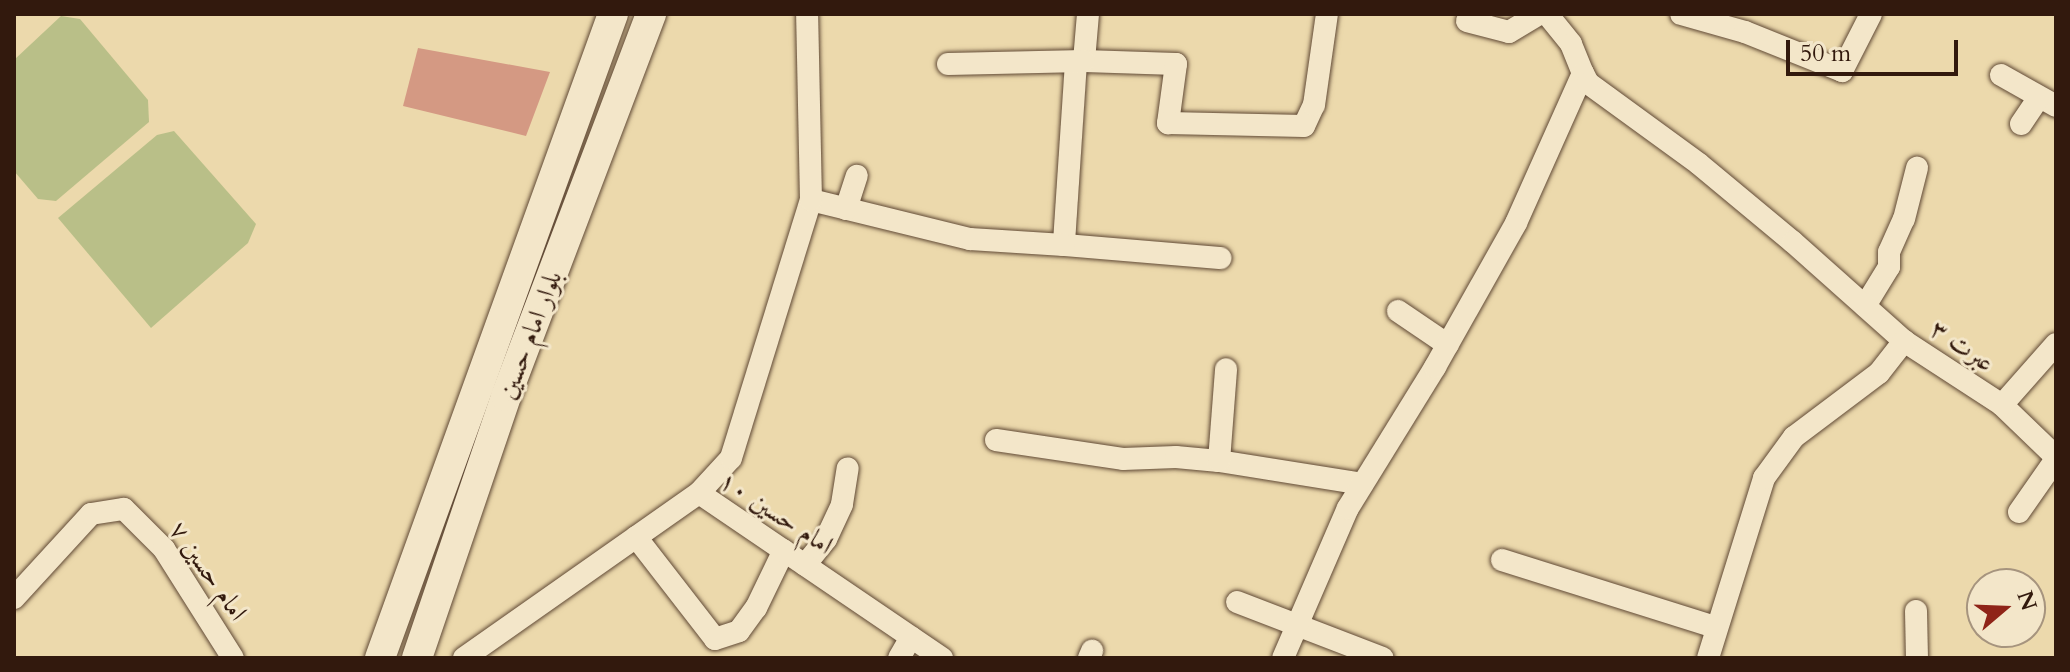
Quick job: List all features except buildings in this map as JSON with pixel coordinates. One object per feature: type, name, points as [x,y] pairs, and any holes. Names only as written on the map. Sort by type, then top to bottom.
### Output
[{"type":"main road","name":"بلوار امام حسین","points":[[380,658],[613,14]]},
{"type":"main road","name":"بلوار امام حسین","points":[[417,658],[524,348],[651,14]]},
{"type":"main road","points":[[495,339],[524,348]]},
{"type":"street","points":[[699,493],[731,458],[811,200],[807,14]]},
{"type":"street","points":[[1064,245],[1080,62],[1088,14]]},
{"type":"street","points":[[948,64],[1176,64],[1168,123],[1304,126],[1314,105],[1327,14]]},
{"type":"street","points":[[1467,21],[1509,32],[1539,14]]},
{"type":"street","points":[[1283,658],[1295,624],[1348,508],[1448,345],[1516,223],[1583,73],[1571,44],[1547,14]]},
{"type":"street","points":[[1681,14],[1745,32],[1842,71],[1871,14]]},
{"type":"street","name":"عبرت ۳","points":[[1583,73],[1588,83],[1699,164],[1904,341],[2002,405],[2056,344]]},
{"type":"street","points":[[2001,75],[2047,102],[2021,124]]},
{"type":"street","points":[[1865,306],[1889,267],[1889,252],[1904,219],[1917,168]]},
{"type":"street","points":[[846,209],[857,176]]},
{"type":"street","points":[[811,200],[970,239],[1220,258]]},
{"type":"street","points":[[1398,311],[1448,345]]},
{"type":"street","points":[[1708,658],[1715,627],[1764,478],[1794,437],[1879,373],[1904,341]]},
{"type":"street","points":[[1219,461],[1226,369]]},
{"type":"street","points":[[2002,405],[2056,458],[2019,512]]},
{"type":"street","points":[[996,440],[1123,459],[1176,457],[1219,461],[1362,484]]},
{"type":"street","points":[[805,565],[826,539],[842,504],[848,468]]},
{"type":"street","name":"امام حسین ۱۰","points":[[464,658],[699,493],[942,658]]},
{"type":"street","name":"امام حسین ۷","points":[[14,598],[91,514],[124,509],[154,539],[196,596],[233,658]]},
{"type":"street","points":[[636,537],[715,639],[739,631],[756,608],[784,550]]},
{"type":"street","points":[[1502,560],[1715,627]]},
{"type":"street","points":[[1237,602],[1383,658]]},
{"type":"street","points":[[1916,611],[1917,658]]},
{"type":"street","points":[[899,658],[911,637]]},
{"type":"green space","points":[[61,16],[80,19],[148,100],[149,122],[56,201],[38,199],[14,171],[14,60]]},
{"type":"green space","points":[[174,131],[256,224],[248,243],[151,328],[58,218],[157,135]]}]
